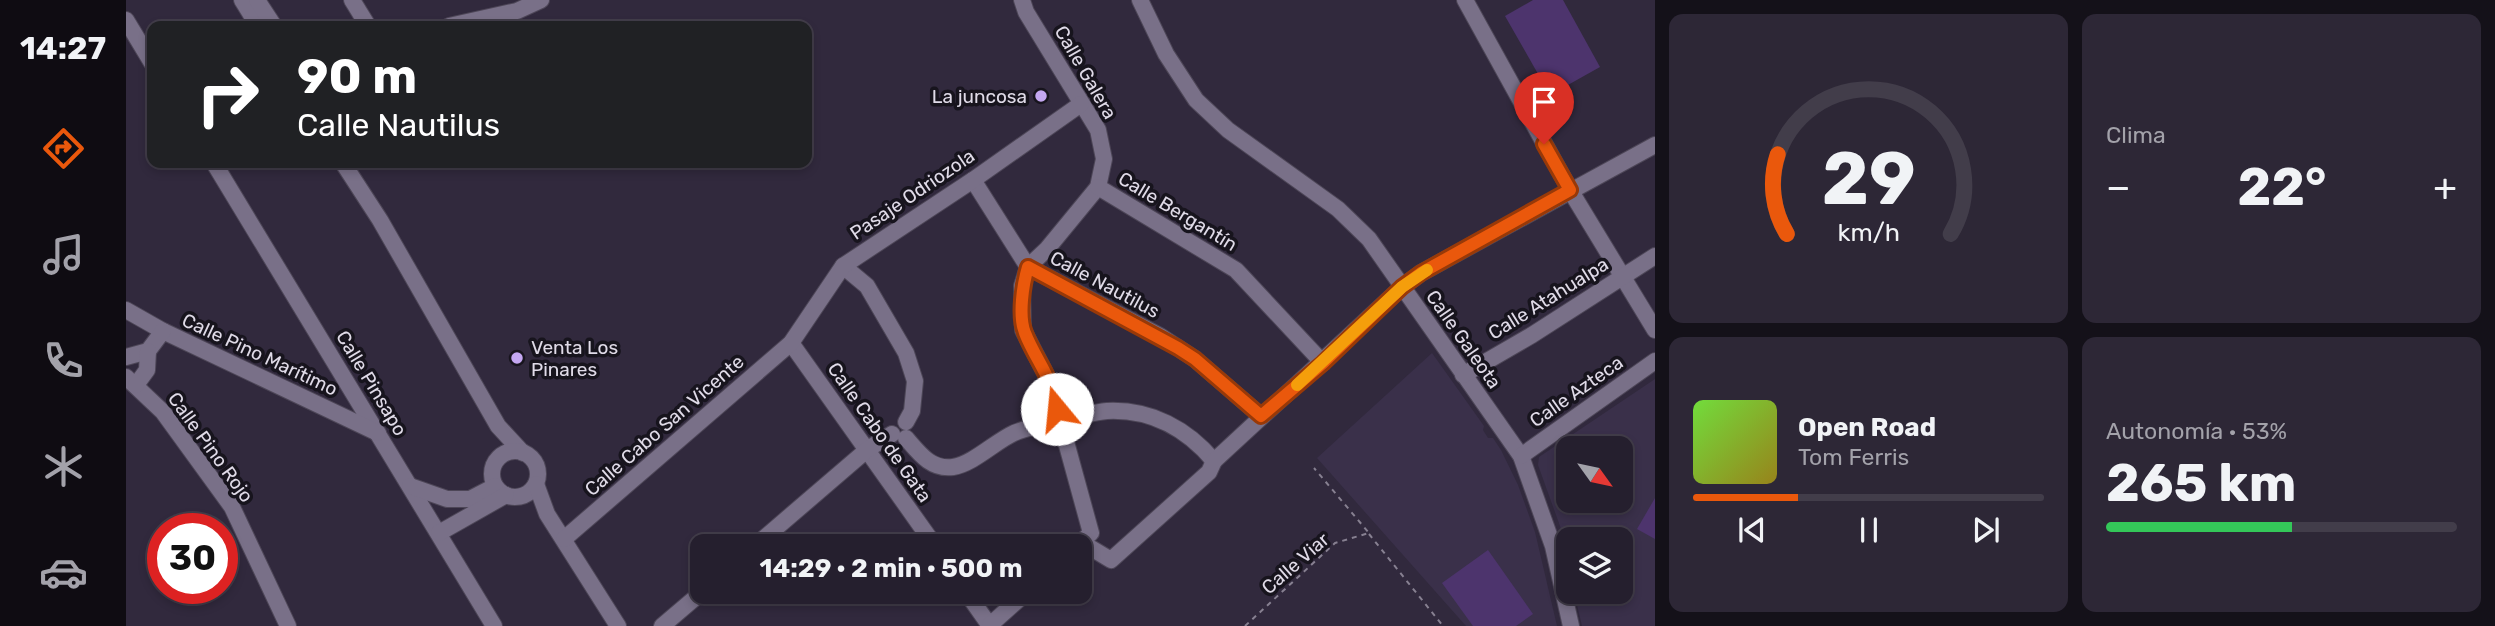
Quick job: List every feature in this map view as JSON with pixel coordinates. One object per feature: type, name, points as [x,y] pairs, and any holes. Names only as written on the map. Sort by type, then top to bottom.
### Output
[{"type":"street","points":[[242,0],[255,21]]},
{"type":"street","points":[[257,0],[271,21]]},
{"type":"street","points":[[352,0],[365,21]]},
{"type":"street","points":[[465,21],[541,0]]},
{"type":"street","name":"Calle Galera","points":[[1022,0],[1098,130],[1104,159],[1098,187]]},
{"type":"street","name":"Calle Galeota","points":[[1140,0],[1166,54],[1196,100],[1228,130],[1338,209],[1369,239],[1521,456],[1553,546],[1571,626]]},
{"type":"street","points":[[1465,0],[1570,190],[1655,330]]},
{"type":"street","points":[[126,20],[147,54]]},
{"type":"street","name":"Pasaje Odriozola","points":[[791,343],[843,266],[1081,104]]},
{"type":"street","points":[[1092,550],[1111,560],[1209,472],[1214,461],[1261,416],[1323,363],[1402,287],[1421,273],[1655,145]]},
{"type":"street","name":"Calle Pinsapo","points":[[217,168],[494,626]]},
{"type":"street","points":[[346,168],[380,220],[498,426],[534,462],[538,476],[536,484],[527,494],[505,493],[470,499],[447,499],[410,486]]},
{"type":"street","points":[[354,168],[380,220]]},
{"type":"street","points":[[973,180],[1028,267]]},
{"type":"street","points":[[1090,534],[1055,391],[1023,330],[1022,286],[1028,267],[1047,249],[1098,187]]},
{"type":"street","name":"Calle Bergantín","points":[[1098,187],[1236,270],[1323,363]]},
{"type":"street","name":"Calle Atahualpa","points":[[1463,374],[1532,335],[1655,256]]},
{"type":"street","points":[[769,534],[867,449],[901,431],[912,411],[915,381],[906,353],[867,286],[843,266]]},
{"type":"street","name":"Calle Nautilus","points":[[1028,267],[1160,336],[1195,359],[1261,416]]},
{"type":"street","name":"Calle Pino Marítimo","points":[[126,310],[163,331],[378,433]]},
{"type":"street","points":[[131,381],[147,370],[148,351],[163,331]]},
{"type":"street","name":"Calle Cabo de Gata","points":[[791,343],[927,534]]},
{"type":"street","name":"Calle Cabo San Vicente","points":[[564,539],[791,343]]},
{"type":"street","points":[[126,357],[148,351]]},
{"type":"street","name":"Calle Azteca","points":[[1521,456],[1655,360]]},
{"type":"street","name":"Calle Pino Rojo","points":[[131,381],[163,412],[232,507],[288,626]]},
{"type":"street","points":[[901,431],[934,466],[955,467],[1014,433],[1060,420],[1108,411],[1144,415],[1177,427],[1198,442],[1214,461]]},
{"type":"street","points":[[498,426],[492,479],[505,493],[547,514]]},
{"type":"street","points":[[495,463],[509,452],[523,453]]},
{"type":"street","points":[[536,484],[547,514],[618,626]]},
{"type":"street","points":[[439,533],[505,493]]},
{"type":"street","points":[[662,626],[690,602]]},
{"type":"street","points":[[975,604],[990,626],[1014,604]]},
{"type":"path","points":[[1314,468],[1443,626]]},
{"type":"path","name":"Calle Viar","points":[[1245,626],[1335,543],[1369,533]]},
{"type":"shaded area","points":[[1533,0],[1563,0],[1600,67],[1550,95],[1505,16]]},
{"type":"shaded area","points":[[1432,353],[1484,426],[1483,430],[1488,438],[1493,438],[1501,450],[1518,485],[1535,532],[1557,626],[1466,626],[1317,458]]},
{"type":"shaded area","points":[[1655,379],[1655,626],[1582,626],[1577,604],[1633,604],[1633,527],[1560,527],[1538,465],[1539,457],[1556,446],[1556,513],[1633,513],[1633,436],[1570,436]]},
{"type":"shaded area","points":[[1655,498],[1655,539],[1637,529]]},
{"type":"shaded area","points":[[1488,550],[1533,614],[1516,626],[1473,626],[1442,583]]},
{"type":"slow traffic","points":[[1297,385],[1402,287],[1427,270]]},
{"type":"place","name":"La juncosa","points":[[1041,96]]},
{"type":"place","name":"Venta Los Pinares","points":[[517,358]]},
{"type":"route","points":[[1057,409],[1055,391],[1023,330],[1022,286],[1028,267],[1160,336],[1195,359],[1261,416],[1323,363],[1402,287],[1421,273],[1570,190],[1544,144]]}]
